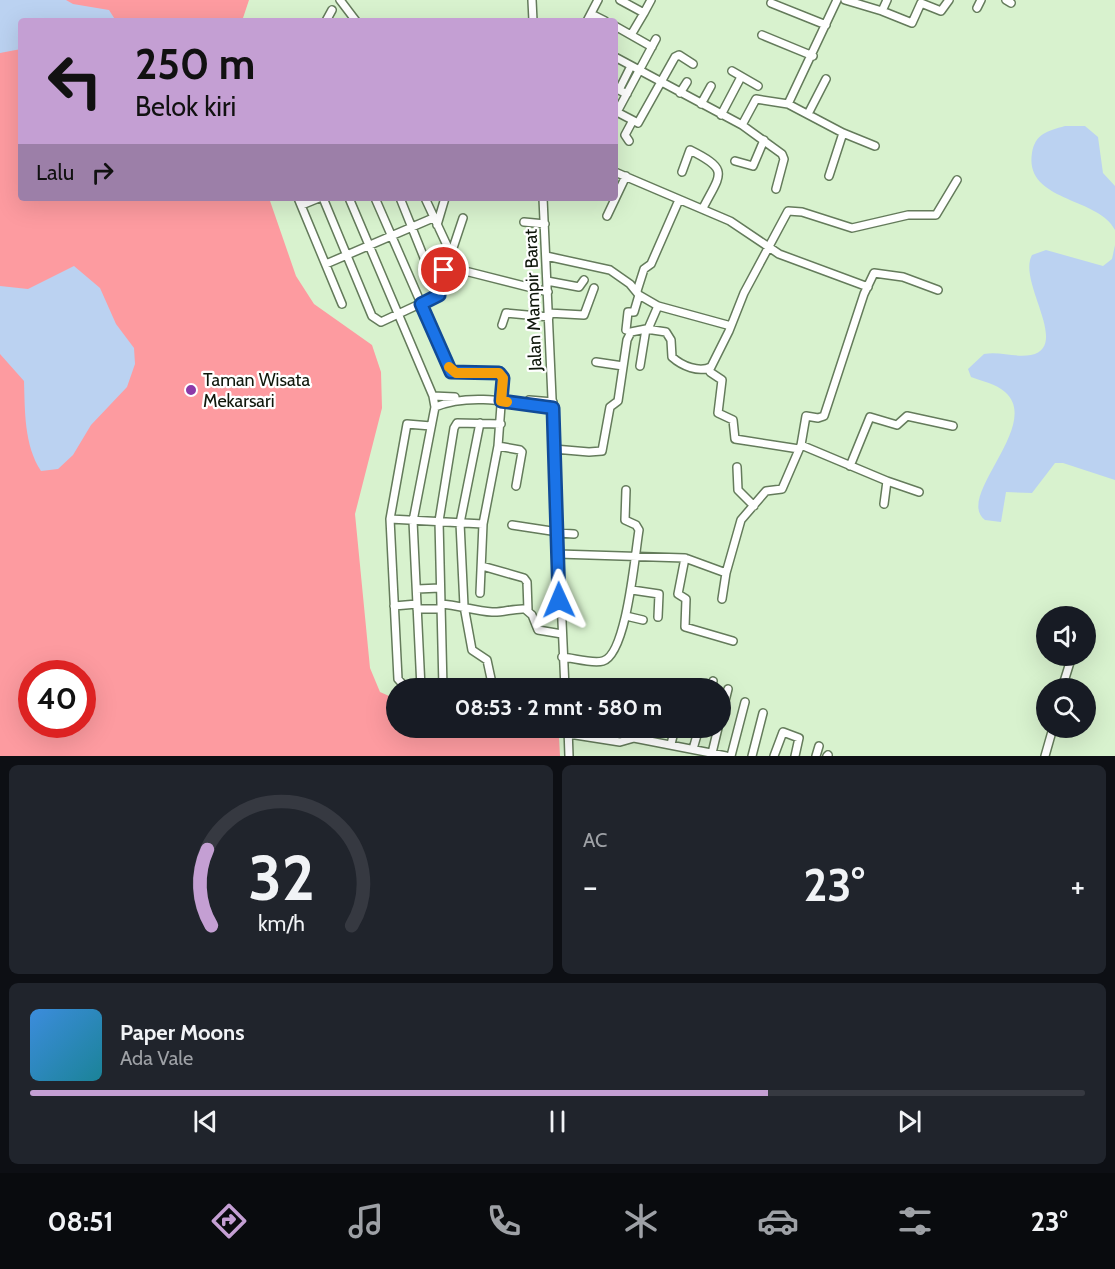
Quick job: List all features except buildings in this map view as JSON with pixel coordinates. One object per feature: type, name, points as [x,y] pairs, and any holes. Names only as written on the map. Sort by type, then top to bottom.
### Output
[{"type":"street","points":[[340,0],[354,18]]},
{"type":"street","points":[[532,0],[533,18]]},
{"type":"street","points":[[589,18],[598,0]]},
{"type":"street","points":[[622,0],[644,12]]},
{"type":"street","points":[[631,35],[651,0]]},
{"type":"street","points":[[826,0],[859,1],[912,23],[918,1],[941,11],[949,0]]},
{"type":"street","points":[[788,104],[840,0]]},
{"type":"street","points":[[882,11],[887,0]]},
{"type":"street","points":[[976,8],[981,0]]},
{"type":"street","points":[[771,3],[826,25]]},
{"type":"street","points":[[328,18],[332,10]]},
{"type":"street","points":[[591,14],[599,18]]},
{"type":"street","points":[[618,28],[652,47]]},
{"type":"street","points":[[762,35],[813,56]]},
{"type":"street","points":[[618,109],[656,39]]},
{"type":"street","points":[[618,113],[638,123],[675,56],[693,64]]},
{"type":"street","points":[[618,59],[742,125],[764,140],[784,159],[776,189]]},
{"type":"street","points":[[627,94],[619,90],[631,66]]},
{"type":"street","points":[[732,71],[758,86]]},
{"type":"street","points":[[722,115],[741,77]]},
{"type":"street","points":[[808,114],[826,79]]},
{"type":"street","points":[[680,93],[687,82]]},
{"type":"street","points":[[702,104],[711,86]]},
{"type":"street","points":[[742,125],[756,99],[788,104],[843,133],[875,146]]},
{"type":"street","points":[[629,141],[625,135],[632,122]]},
{"type":"street","points":[[830,176],[843,133]]},
{"type":"street","points":[[735,161],[753,166],[764,140]]},
{"type":"street","points":[[682,172],[693,141]]},
{"type":"street","points":[[690,150],[713,161],[719,173],[703,208]]},
{"type":"street","points":[[618,173],[730,221],[768,247],[802,264],[868,287]]},
{"type":"street","points":[[618,193],[626,177]]},
{"type":"street","points":[[919,492],[800,447],[735,439],[733,420],[718,413],[722,380],[710,372],[710,368],[744,293],[788,211],[802,212],[852,228],[909,215],[933,217],[957,180]]},
{"type":"street","points":[[626,330],[628,312],[634,312],[644,269],[651,264],[679,200]]},
{"type":"street","points":[[300,201],[342,304]]},
{"type":"street","points":[[302,206],[314,201]]},
{"type":"street","points":[[322,201],[375,320],[381,322],[439,295],[401,201]]},
{"type":"street","points":[[350,201],[434,396],[435,407],[413,521],[421,678]]},
{"type":"street","points":[[376,201],[451,372],[499,373],[503,378],[498,446],[483,524],[480,593]]},
{"type":"street","points":[[426,201],[451,254]]},
{"type":"street","points":[[435,221],[444,201]]},
{"type":"street","name":"Jalan Mampir Barat","points":[[543,201],[564,678]]},
{"type":"street","points":[[607,216],[614,201]]},
{"type":"street","points":[[437,286],[463,218]]},
{"type":"street","points":[[326,264],[412,227],[435,221]]},
{"type":"street","points":[[524,222],[545,224]]},
{"type":"street","points":[[546,256],[610,270],[658,306],[731,326]]},
{"type":"street","points":[[469,272],[548,292]]},
{"type":"street","points":[[722,599],[726,573],[741,520],[766,491],[782,489],[800,447],[806,416],[818,418],[824,416],[868,287],[877,272],[903,276],[938,290]]},
{"type":"street","points":[[547,281],[579,287],[584,280]]},
{"type":"street","points":[[502,325],[506,313],[584,315],[594,288]]},
{"type":"street","points":[[640,366],[647,329],[658,306]]},
{"type":"street","points":[[554,448],[589,453],[602,451],[610,407],[618,401],[629,334],[647,329],[666,332],[671,340],[669,349],[672,357],[678,362],[696,368],[710,368]]},
{"type":"street","points":[[596,363],[623,366]]},
{"type":"street","points":[[434,396],[449,399],[502,399],[553,405]]},
{"type":"street","points":[[435,407],[449,399]]},
{"type":"street","points":[[850,466],[870,417],[897,425],[907,416],[953,426]]},
{"type":"street","points":[[443,678],[439,521],[454,426],[480,423],[501,424]]},
{"type":"street","points":[[480,423],[460,523],[464,606],[472,650],[487,660],[491,678]]},
{"type":"street","points":[[398,678],[390,519],[407,424],[431,426]]},
{"type":"street","points":[[498,446],[522,452],[516,486]]},
{"type":"street","points":[[737,467],[738,490],[754,506]]},
{"type":"street","points":[[884,504],[887,481]]},
{"type":"street","points":[[562,657],[606,660],[614,650],[632,590],[639,530],[636,525],[625,520],[626,490]]},
{"type":"street","points":[[390,519],[483,524]]},
{"type":"street","points":[[512,525],[574,534]]},
{"type":"street","points":[[558,554],[685,558],[726,573]]},
{"type":"street","points":[[685,558],[678,594],[686,599],[684,627],[733,640]]},
{"type":"street","points":[[482,567],[524,578],[527,582],[528,609],[538,630],[562,634]]},
{"type":"street","points":[[417,589],[440,588]]},
{"type":"street","points":[[632,590],[659,594],[658,617]]},
{"type":"street","points":[[394,606],[464,606],[493,613],[507,609],[528,609]]},
{"type":"street","points":[[626,616],[643,620]]},
{"type":"street","points":[[594,738],[620,742],[634,738],[729,756],[744,702]]},
{"type":"street","points":[[752,756],[763,713]]},
{"type":"street","points":[[774,756],[783,732],[799,738],[795,756]]},
{"type":"street","points":[[568,738],[569,756]]},
{"type":"street","points":[[671,744],[672,738]]},
{"type":"street","points":[[693,749],[696,738]]},
{"type":"street","points":[[712,753],[716,738]]},
{"type":"street","points":[[1045,756],[1050,738]]},
{"type":"street","points":[[816,756],[819,746]]},
{"type":"shaded area","name":"Taman Wisata Mekarsari","points":[[0,0],[249,0],[243,18],[18,18],[18,201],[270,201],[296,276],[314,304],[372,345],[381,372],[382,408],[355,514],[370,668],[380,692],[386,695],[386,738],[559,738],[560,756],[0,756]]},
{"type":"water","points":[[0,0],[66,0],[73,4],[109,10],[114,18],[18,18],[18,50],[0,53]]},
{"type":"water","points":[[1065,126],[1085,126],[1098,137],[1103,173],[1115,186],[1115,230],[1107,219],[1051,190],[1039,181],[1033,169],[1032,153],[1036,141],[1043,134]]},
{"type":"water","points":[[1115,245],[1115,480],[1063,463],[1055,463],[1032,493],[1006,492],[1001,522],[985,520],[979,509],[980,495],[1014,423],[1014,406],[1005,392],[971,377],[968,369],[984,354],[1025,356],[1042,349],[1046,339],[1045,327],[1031,281],[1029,267],[1032,255],[1046,250],[1103,266],[1112,259]]},
{"type":"water","points":[[74,266],[100,288],[116,324],[134,348],[135,364],[127,387],[91,425],[73,455],[58,469],[41,471],[28,439],[24,381],[0,354],[0,286],[28,289]]},
{"type":"slow traffic","points":[[449,367],[451,372],[456,373],[499,373],[503,378],[501,401],[507,402]]},
{"type":"place","name":"Taman Wisata Mekarsari","points":[[191,390]]},
{"type":"route","points":[[444,270],[437,286],[438,297],[421,304],[438,347],[451,372],[499,373],[503,378],[501,401],[553,408],[559,600]]}]
